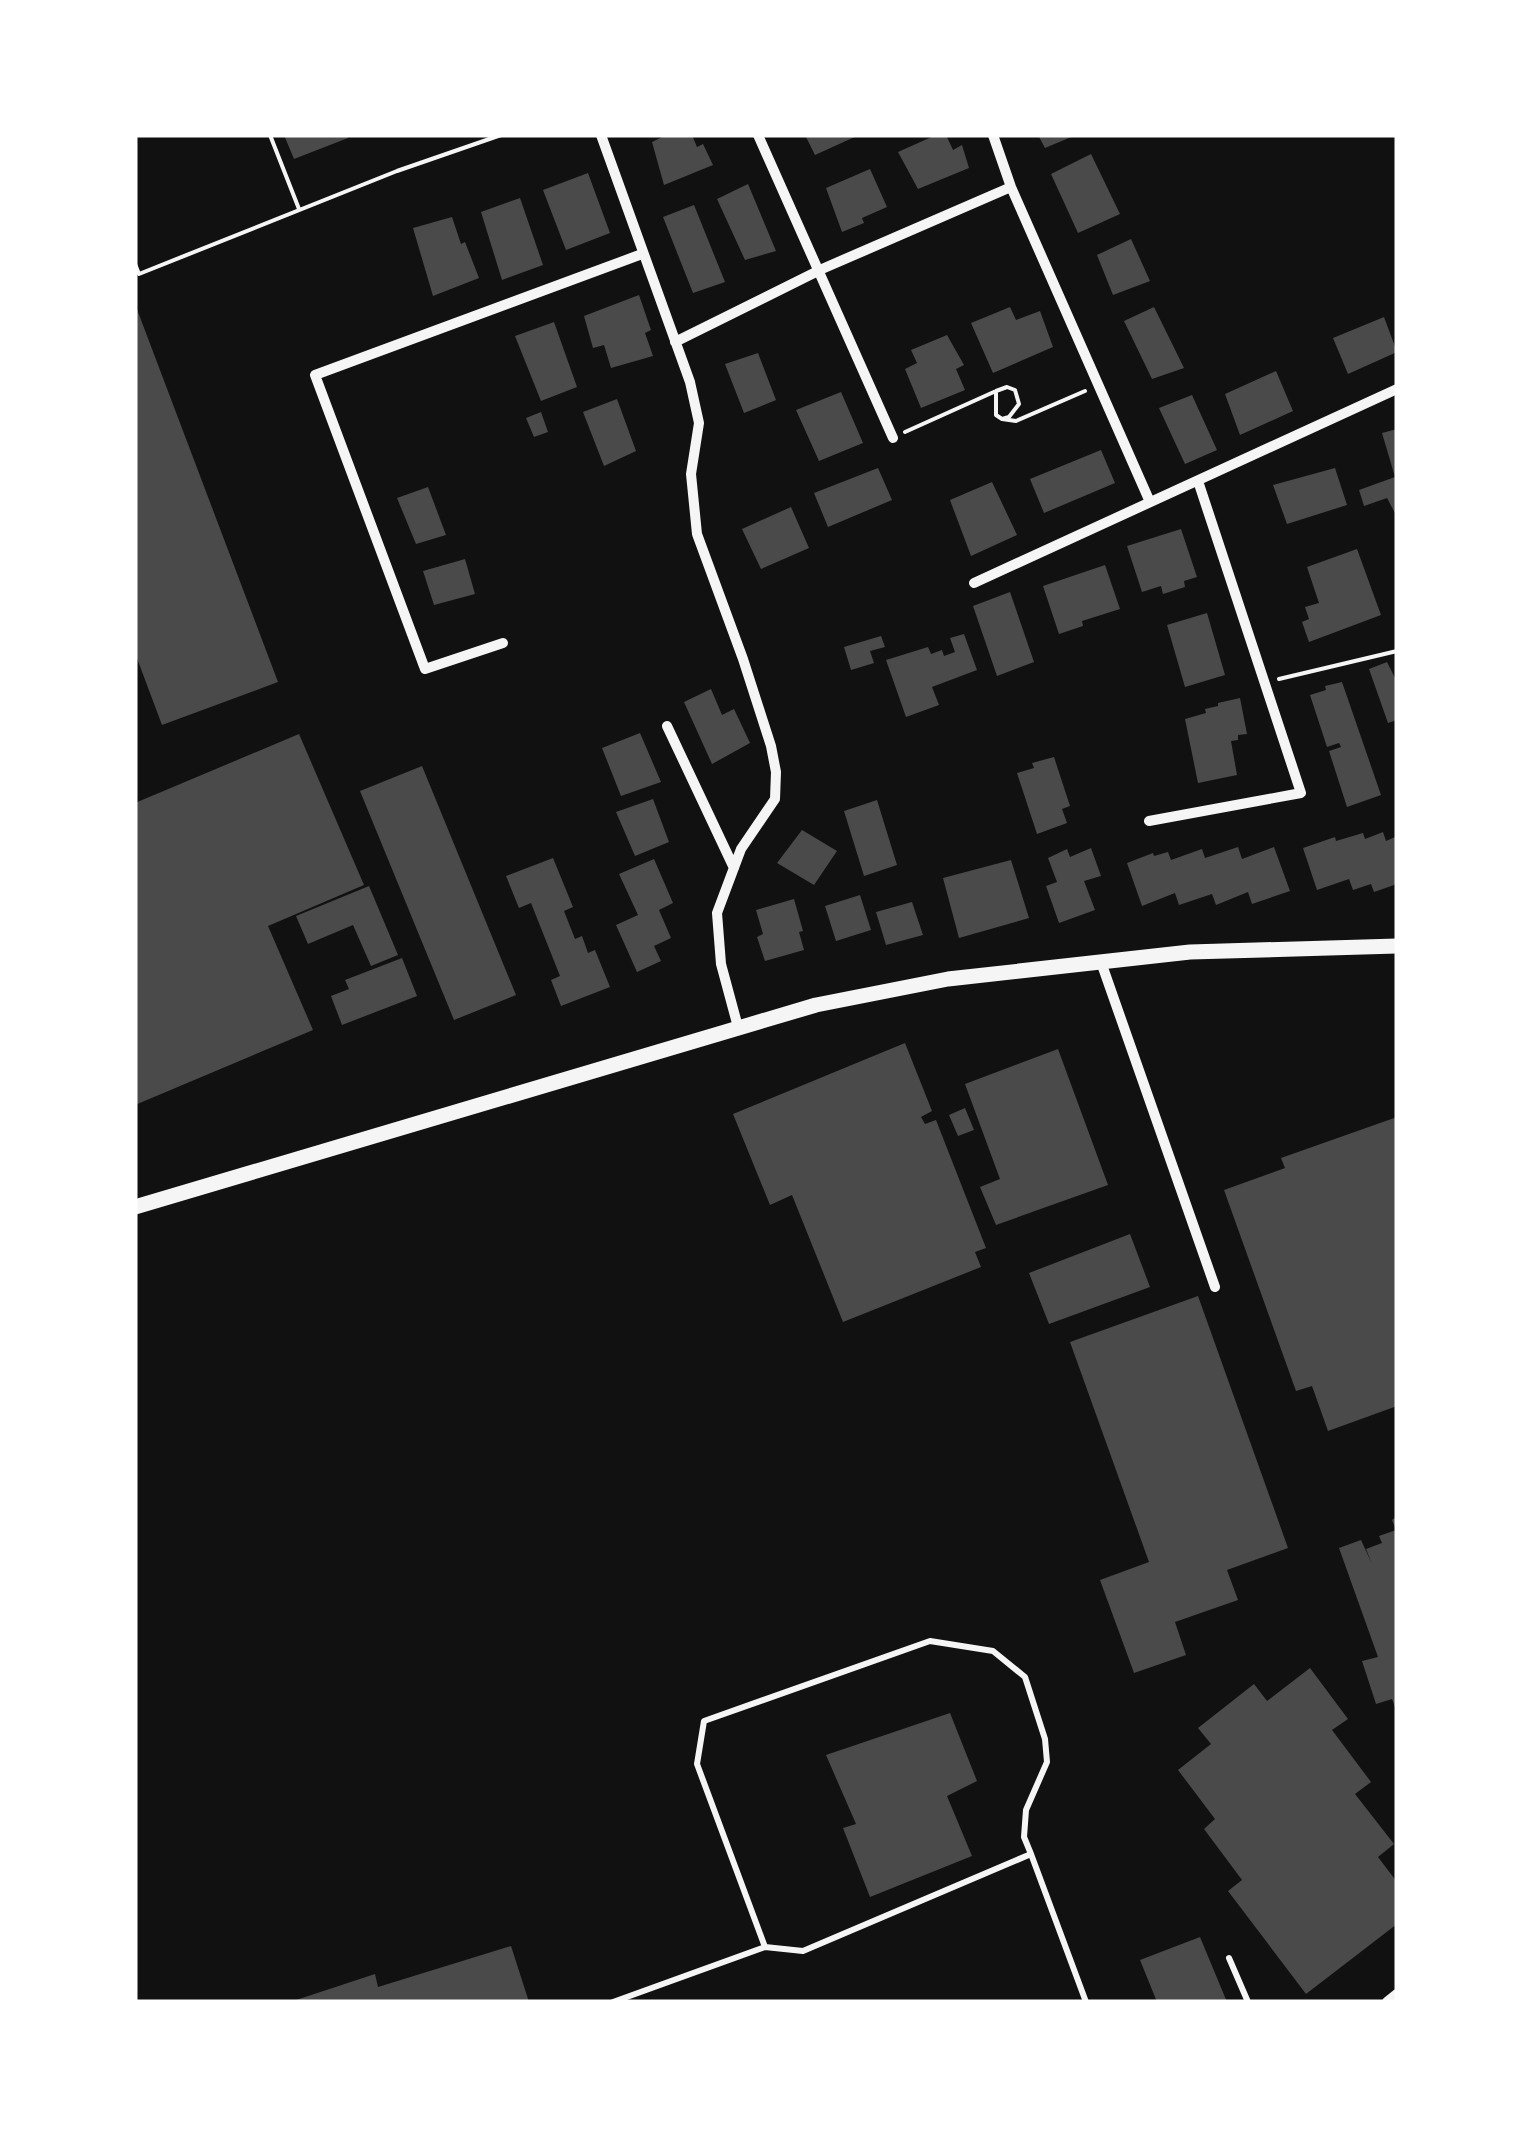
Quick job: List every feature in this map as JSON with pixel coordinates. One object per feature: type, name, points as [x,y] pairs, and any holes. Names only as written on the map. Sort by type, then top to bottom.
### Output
[{"type":"street","points":[[601,135],[690,382],[699,423],[691,474],[697,534],[743,659],[776,772],[775,799],[741,849],[717,912],[717,938],[738,1027]]},
{"type":"street","points":[[758,135],[894,438]]},
{"type":"street","points":[[993,135],[1011,186],[1150,502]]},
{"type":"street","points":[[675,342],[817,271],[1011,186]]},
{"type":"street","points":[[504,643],[425,668],[315,375],[642,254]]},
{"type":"street","points":[[974,583],[1397,389]]},
{"type":"street","points":[[1148,820],[1301,793],[1198,481]]},
{"type":"street","points":[[666,726],[734,868]]},
{"type":"street","points":[[135,1207],[816,1005],[948,979],[1190,952],[1397,946]]},
{"type":"street","points":[[1101,962],[1215,1287]]},
{"type":"street","points":[[1387,2002],[1397,1994]]},
{"type":"lane","points":[[765,1947],[697,1764],[704,1720],[930,1641],[993,1651],[1025,1677],[1045,1739],[1046,1762],[1026,1810],[1024,1837],[1086,2002]]},
{"type":"lane","points":[[613,2002],[765,1947],[803,1951],[1031,1854]]},
{"type":"lane","points":[[1229,1958],[1248,2002]]},
{"type":"path","points":[[270,135],[299,209]]},
{"type":"path","points":[[464,135],[468,146]]},
{"type":"path","points":[[135,264],[139,274],[299,209],[501,135]]},
{"type":"path","points":[[996,391],[996,415],[1016,420],[1098,384]]},
{"type":"path","points":[[894,438],[996,391],[1015,390],[1019,404],[1002,419]]},
{"type":"path","points":[[1264,682],[1397,652]]},
{"type":"building","points":[[284,135],[347,135],[348,138],[294,159]]},
{"type":"building","points":[[666,135],[692,135],[697,147],[703,144],[713,165],[664,185],[652,142]]},
{"type":"building","points":[[805,135],[859,135],[815,155]]},
{"type":"building","points":[[936,135],[946,135],[953,150],[962,145],[969,168],[918,189],[898,152]]},
{"type":"building","points":[[1038,135],[1076,135],[1045,148]]},
{"type":"building","points":[[1091,154],[1120,214],[1078,233],[1051,174]]},
{"type":"building","points":[[870,169],[887,207],[842,232],[826,188]]},
{"type":"building","points":[[588,173],[610,233],[566,250],[543,190]]},
{"type":"building","points":[[748,184],[776,251],[745,260],[717,199]]},
{"type":"building","points":[[520,198],[543,265],[502,280],[481,212]]},
{"type":"building","points":[[694,205],[725,282],[693,293],[663,217]]},
{"type":"building","points":[[452,217],[479,278],[433,296],[413,228]]},
{"type":"building","points":[[1131,239],[1150,281],[1113,295],[1097,255]]},
{"type":"building","points":[[639,295],[651,330],[645,333],[653,356],[611,368],[604,345],[593,348],[584,316]]},
{"type":"building","points":[[135,304],[278,682],[162,725],[135,653]]},
{"type":"building","points":[[1010,307],[1016,320],[1040,311],[1053,347],[993,373],[971,323]]},
{"type":"building","points":[[1154,307],[1184,368],[1152,379],[1124,321]]},
{"type":"building","points":[[1384,317],[1397,352],[1348,374],[1333,338]]},
{"type":"building","points":[[554,322],[577,387],[541,401],[515,336]]},
{"type":"building","points":[[947,335],[964,365],[956,369],[965,390],[921,408],[905,369],[917,363],[911,350]]},
{"type":"building","points":[[758,353],[776,400],[744,413],[725,364]]},
{"type":"building","points":[[1276,371],[1293,411],[1240,435],[1225,394]]},
{"type":"building","points":[[841,392],[863,443],[819,461],[796,410]]},
{"type":"building","points":[[1192,395],[1217,450],[1185,464],[1159,408]]},
{"type":"building","points":[[617,399],[636,451],[604,466],[583,412]]},
{"type":"building","points":[[541,412],[548,432],[534,437],[526,418]]},
{"type":"building","points":[[1397,429],[1397,517],[1387,498],[1364,506],[1359,490],[1395,477],[1382,433]]},
{"type":"building","points":[[1101,450],[1115,483],[1044,513],[1030,479]]},
{"type":"building","points":[[878,468],[892,500],[828,527],[814,493]]},
{"type":"building","points":[[1335,468],[1347,505],[1287,524],[1273,485]]},
{"type":"building","points":[[992,482],[1017,535],[971,556],[950,500]]},
{"type":"building","points":[[428,487],[446,535],[416,544],[397,498]]},
{"type":"building","points":[[791,507],[809,548],[761,569],[742,529]]},
{"type":"building","points":[[1181,529],[1197,577],[1184,581],[1185,587],[1163,594],[1161,586],[1142,592],[1127,546]]},
{"type":"building","points":[[1357,549],[1381,615],[1309,642],[1302,622],[1309,619],[1305,607],[1319,603],[1307,567]]},
{"type":"building","points":[[465,559],[475,594],[434,605],[423,571]]},
{"type":"building","points":[[1105,565],[1120,609],[1082,621],[1083,626],[1059,634],[1043,586]]},
{"type":"building","points":[[1010,592],[1034,662],[997,676],[973,606]]},
{"type":"building","points":[[1207,613],[1225,675],[1185,687],[1167,625]]},
{"type":"building","points":[[964,634],[977,670],[932,687],[939,705],[906,717],[886,660],[928,647],[931,654],[942,650],[944,656],[955,652],[950,638]]},
{"type":"building","points":[[881,636],[885,647],[870,651],[874,663],[851,670],[844,647]]},
{"type":"building","points":[[1387,662],[1397,682],[1397,720],[1388,723],[1369,669]]},
{"type":"building","points":[[1342,682],[1381,795],[1347,807],[1329,751],[1341,747],[1339,743],[1327,747],[1310,695]]},
{"type":"building","points":[[711,689],[722,715],[734,709],[750,743],[712,764],[684,702]]},
{"type":"building","points":[[1240,698],[1247,734],[1231,741],[1237,775],[1198,783],[1185,719],[1206,713],[1205,709],[1218,703]]},
{"type":"building","points":[[640,733],[661,782],[621,796],[602,748]]},
{"type":"building","points":[[299,734],[364,885],[268,926],[313,1030],[135,1105],[135,803]]},
{"type":"building","points":[[1054,757],[1070,806],[1062,809],[1067,823],[1037,834],[1017,773],[1034,768],[1032,763]]},
{"type":"building","points":[[422,766],[516,995],[454,1020],[360,791]]},
{"type":"building","points":[[653,799],[669,842],[635,856],[616,812]]},
{"type":"building","points":[[877,800],[897,865],[864,876],[844,811]]},
{"type":"building","points":[[802,830],[837,851],[814,885],[777,863]]},
{"type":"building","points":[[1383,832],[1386,841],[1395,837],[1397,844],[1397,884],[1374,892],[1371,884],[1353,890],[1349,879],[1317,890],[1303,848],[1335,837],[1336,841],[1363,833],[1365,839]]},
{"type":"building","points":[[1238,847],[1242,859],[1274,847],[1290,891],[1252,904],[1248,892],[1216,905],[1212,894],[1179,905],[1175,893],[1142,906],[1127,863],[1153,853],[1154,856],[1168,852],[1171,860],[1202,849],[1205,858]]},
{"type":"building","points":[[1091,848],[1101,876],[1084,881],[1095,910],[1059,923],[1046,886],[1057,882],[1048,858],[1067,849],[1070,857]]},
{"type":"building","points":[[553,858],[573,907],[564,911],[575,939],[582,936],[588,953],[595,950],[610,987],[561,1006],[551,980],[560,976],[531,903],[519,908],[506,876]]},
{"type":"building","points":[[654,859],[673,903],[659,910],[671,938],[654,946],[661,961],[637,972],[616,925],[638,915],[619,874]]},
{"type":"building","points":[[1011,860],[1029,918],[959,938],[943,878]]},
{"type":"building","points":[[369,886],[398,955],[371,966],[353,925],[308,944],[296,916]]},
{"type":"building","points":[[860,895],[871,930],[836,941],[825,906]]},
{"type":"building","points":[[794,899],[804,950],[765,961],[757,937],[763,934],[756,910]]},
{"type":"building","points":[[912,902],[923,935],[886,945],[876,912]]},
{"type":"building","points":[[402,958],[417,996],[342,1025],[331,996],[349,989],[345,980]]},
{"type":"building","points":[[905,1043],[932,1111],[921,1117],[925,1124],[936,1120],[986,1248],[975,1252],[981,1267],[843,1322],[792,1195],[770,1205],[733,1114]]},
{"type":"building","points":[[1058,1049],[1108,1185],[996,1225],[980,1187],[1000,1179],[965,1084]]},
{"type":"building","points":[[965,1108],[974,1130],[958,1136],[949,1115]]},
{"type":"building","points":[[1397,1117],[1397,1406],[1328,1431],[1312,1386],[1296,1391],[1224,1190],[1285,1168],[1281,1158]]},
{"type":"building","points":[[1130,1234],[1150,1287],[1049,1324],[1029,1273]]},
{"type":"building","points":[[1198,1296],[1288,1548],[1227,1570],[1238,1600],[1175,1622],[1186,1655],[1134,1673],[1100,1580],[1149,1562],[1070,1342]]},
{"type":"building","points":[[1397,1516],[1396,1710],[1392,1699],[1376,1704],[1362,1661],[1378,1657],[1339,1548],[1361,1540],[1372,1564],[1366,1549],[1382,1543],[1379,1536],[1396,1530],[1392,1520]]},
{"type":"building","points":[[1310,1668],[1348,1719],[1332,1730],[1371,1782],[1355,1794],[1394,1844],[1378,1857],[1397,1882],[1397,1924],[1306,1994],[1228,1891],[1242,1880],[1204,1829],[1215,1819],[1178,1770],[1211,1744],[1198,1728],[1254,1684],[1267,1701]]},
{"type":"building","points":[[950,1713],[977,1781],[947,1796],[972,1856],[870,1897],[843,1828],[856,1824],[826,1755]]},
{"type":"building","points":[[1200,1937],[1227,2002],[1157,2002],[1140,1960]]},
{"type":"building","points":[[511,1946],[529,2002],[290,2002],[375,1974],[378,1987]]}]
